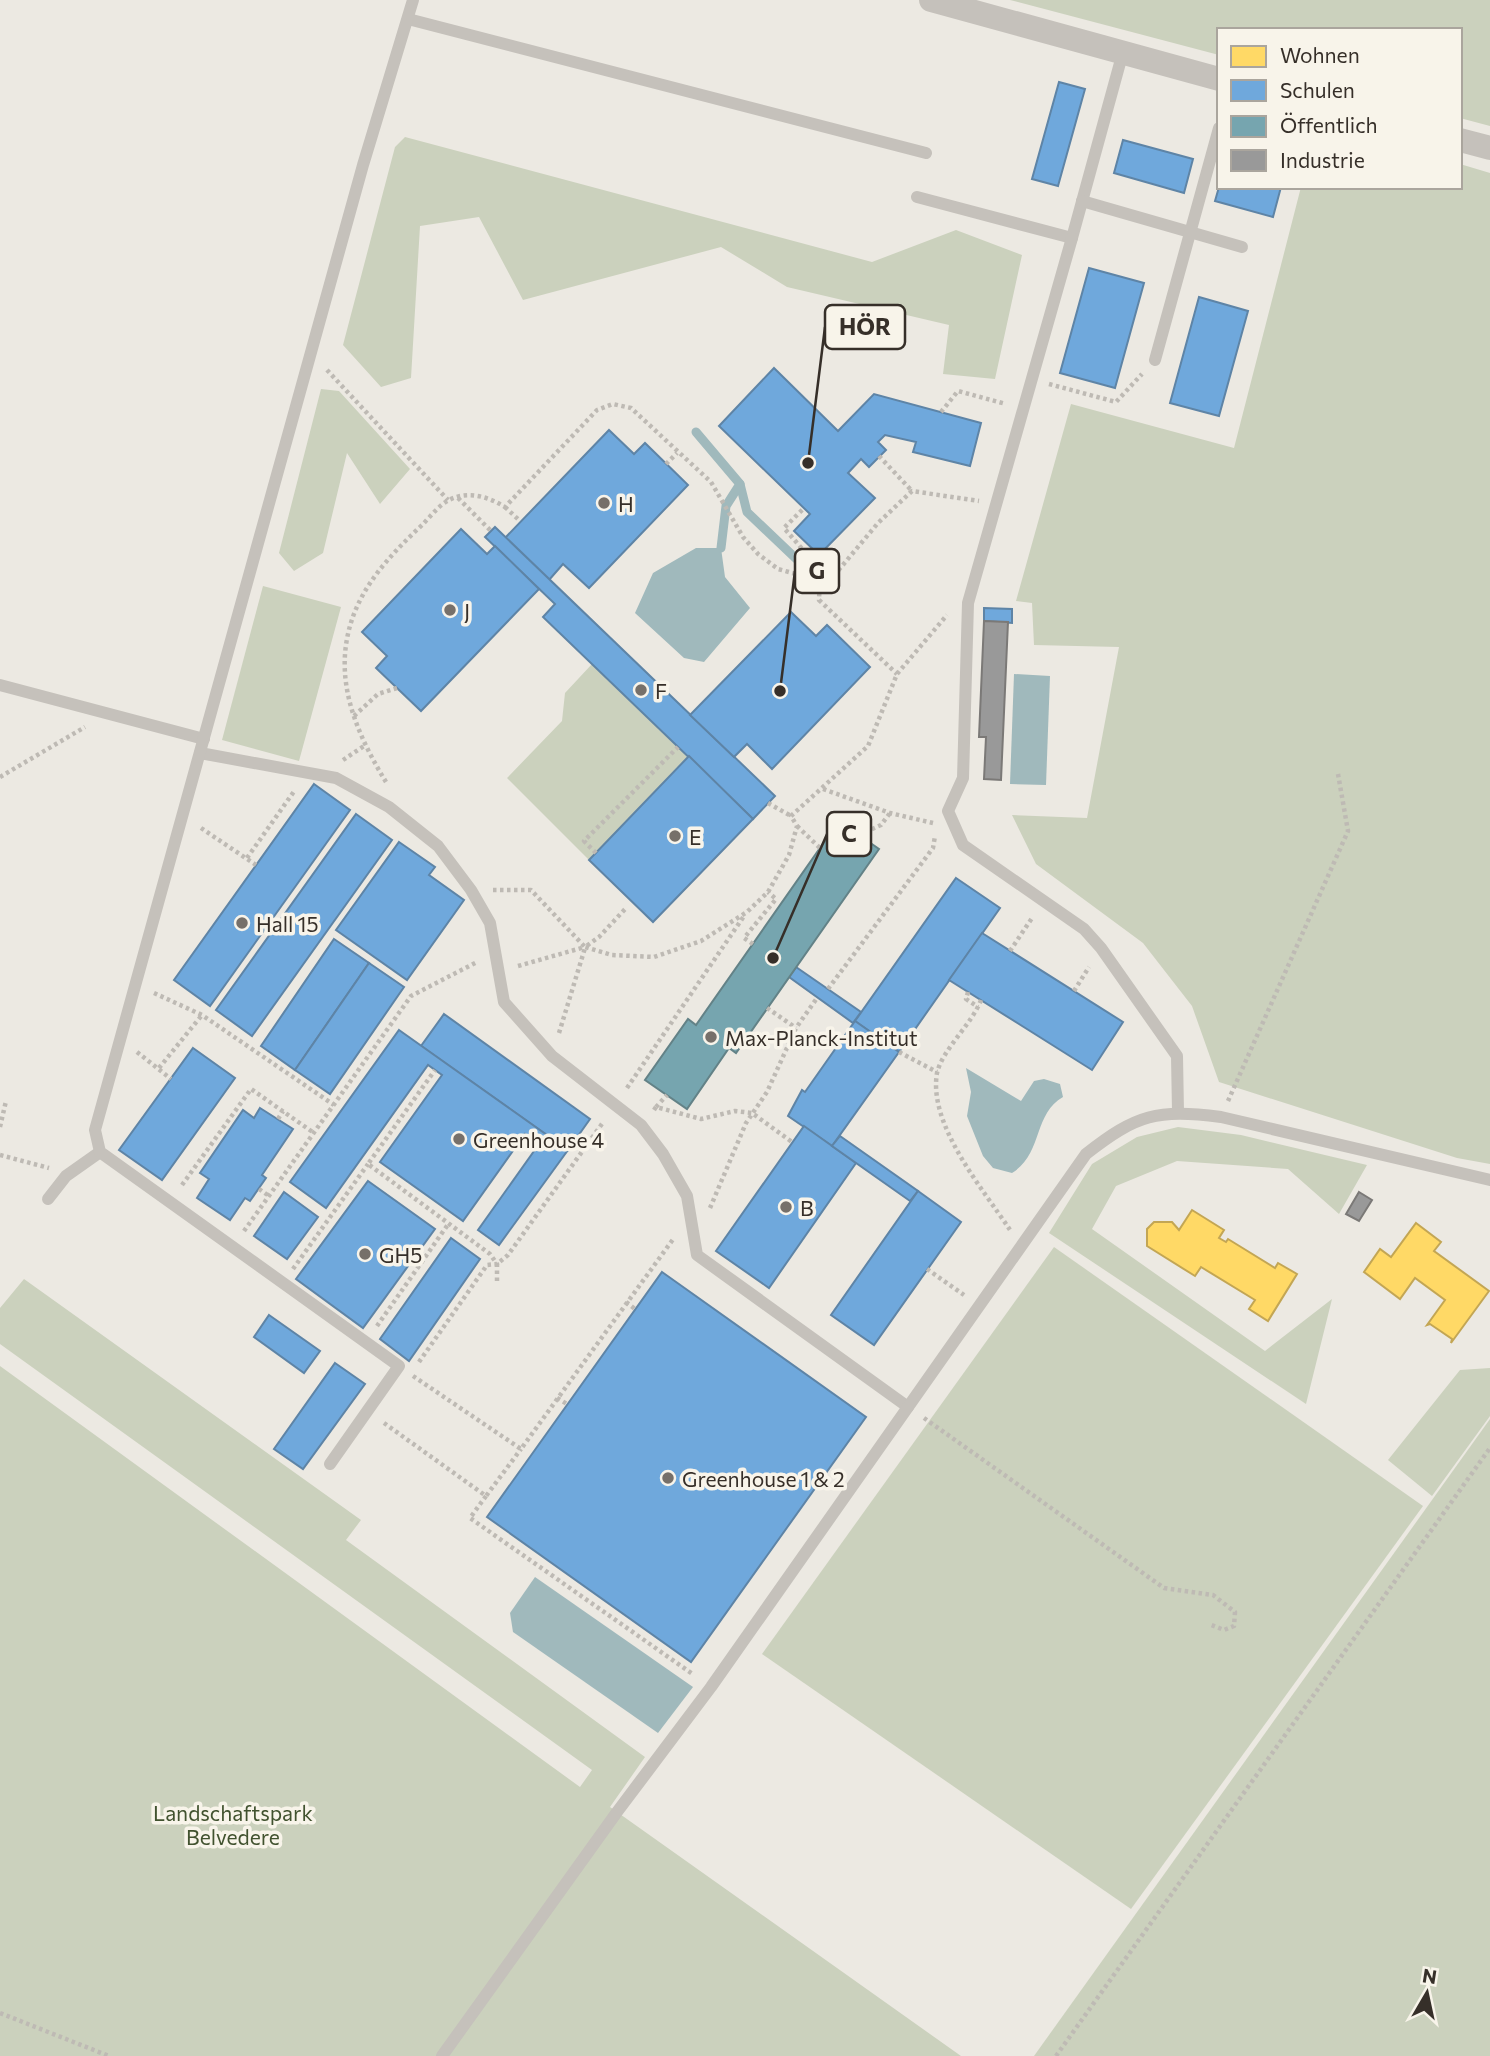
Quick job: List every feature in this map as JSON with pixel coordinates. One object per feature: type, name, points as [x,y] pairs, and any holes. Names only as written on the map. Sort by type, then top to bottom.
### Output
[{"type":"street","points":[[931,0],[1217,78]]},
{"type":"street","points":[[1462,141],[1490,148]]},
{"type":"lane","points":[[330,1464],[399,1366],[100,1152],[95,1130],[122,1042],[363,165],[412,0]]},
{"type":"lane","points":[[408,19],[926,153]]},
{"type":"lane","points":[[1123,52],[968,603],[963,778],[948,811],[963,845],[1084,929],[1101,948],[1177,1056],[1178,1112]]},
{"type":"lane","points":[[1155,360],[1217,135]]},
{"type":"lane","points":[[917,197],[1072,238]]},
{"type":"lane","points":[[1082,201],[1242,247]]},
{"type":"lane","points":[[0,685],[204,739]]},
{"type":"lane","points":[[201,753],[336,778],[389,807],[438,846],[471,890],[490,923],[504,1002],[552,1056],[641,1125],[663,1154],[687,1196],[698,1255],[908,1407]]},
{"type":"lane","points":[[442,2056],[710,1687],[1086,1154],[1115,1132],[1139,1119],[1178,1112],[1221,1117],[1490,1181]]},
{"type":"lane","points":[[48,1199],[66,1176],[100,1152]]},
{"type":"path","points":[[312,354],[448,500]]},
{"type":"path","points":[[1032,379],[1116,402],[1155,360]]},
{"type":"path","points":[[941,412],[958,391],[1023,409]]},
{"type":"path","points":[[505,507],[597,410],[613,404],[631,408],[711,482],[743,537],[758,554],[778,569],[820,579],[836,572],[878,523],[912,491]]},
{"type":"path","points":[[666,464],[677,453]]},
{"type":"path","points":[[879,456],[912,491],[951,495],[995,505]]},
{"type":"path","points":[[389,807],[386,782],[364,746],[345,681],[346,646],[356,604],[377,572],[448,500],[474,495],[505,507],[520,521]]},
{"type":"path","points":[[457,497],[491,531]]},
{"type":"path","points":[[796,574],[804,551],[785,528],[804,508]]},
{"type":"path","points":[[820,579],[819,600],[897,674]]},
{"type":"path","points":[[791,816],[823,789],[835,773],[869,746],[897,674],[949,612],[968,603]]},
{"type":"path","points":[[354,716],[378,694],[397,688]]},
{"type":"path","points":[[0,777],[28,765],[106,714]]},
{"type":"path","points":[[596,853],[584,841],[678,747]]},
{"type":"path","points":[[247,858],[301,783],[316,774]]},
{"type":"path","points":[[1221,1117],[1348,831],[1338,774]]},
{"type":"path","points":[[823,789],[890,813],[937,824]]},
{"type":"path","points":[[768,803],[791,816],[797,826],[820,848]]},
{"type":"path","points":[[828,989],[933,848],[937,824],[948,811]]},
{"type":"path","points":[[859,835],[881,825],[890,813]]},
{"type":"path","points":[[182,816],[256,865]]},
{"type":"path","points":[[471,890],[531,890],[585,947],[612,955],[654,957],[701,941],[747,912],[768,892],[789,855],[797,826]]},
{"type":"path","points":[[753,944],[744,938],[776,899],[768,892]]},
{"type":"path","points":[[1010,951],[1042,902]]},
{"type":"path","points":[[233,1246],[411,996],[471,963],[496,958],[512,967],[585,947],[600,937],[627,907]]},
{"type":"path","points":[[521,1449],[410,1374],[487,1265],[497,1264],[508,1255],[615,1106],[747,912]]},
{"type":"path","points":[[552,1056],[585,947]]},
{"type":"path","points":[[1074,991],[1101,948]]},
{"type":"path","points":[[136,985],[202,1015],[334,1105]]},
{"type":"path","points":[[968,992],[966,999],[978,1007]]},
{"type":"path","points":[[710,1687],[470,1518],[668,1242],[710,1208],[752,1113],[767,1092],[796,1028],[817,998]]},
{"type":"path","points":[[981,1000],[937,1072],[937,1104],[948,1134],[1020,1246]]},
{"type":"path","points":[[767,1008],[796,1028]]},
{"type":"path","points":[[159,1068],[202,1015]]},
{"type":"path","points":[[122,1042],[171,1079]]},
{"type":"path","points":[[899,1052],[937,1072]]},
{"type":"path","points":[[282,1283],[435,1070]]},
{"type":"path","points":[[169,1203],[250,1089],[314,1133]]},
{"type":"path","points":[[641,1125],[667,1095]]},
{"type":"path","points":[[0,1127],[6,1101]]},
{"type":"path","points":[[656,1107],[701,1119],[735,1111],[752,1113],[792,1143]]},
{"type":"path","points":[[278,1119],[284,1111]]},
{"type":"path","points":[[0,1155],[43,1164],[66,1176]]},
{"type":"path","points":[[368,1164],[490,1254],[497,1264],[497,1282]]},
{"type":"path","points":[[259,1189],[269,1196]]},
{"type":"path","points":[[366,1342],[449,1223]]},
{"type":"path","points":[[927,1269],[979,1305]]},
{"type":"path","points":[[626,1302],[635,1309]]},
{"type":"path","points":[[557,1398],[567,1404]]},
{"type":"path","points":[[908,1407],[1164,1588],[1213,1595],[1235,1612],[1234,1626],[1224,1630],[1209,1624]]},
{"type":"path","points":[[367,1411],[486,1496]]},
{"type":"path","points":[[1056,2056],[1490,1448]]},
{"type":"path","points":[[0,2013],[109,2056]]},
{"type":"green space","points":[[1010,0],[1490,0],[1490,126],[1462,119],[1462,28],[1217,28],[1217,54]]},
{"type":"green space","points":[[405,137],[872,262],[956,230],[1022,255],[995,379],[943,374],[949,325],[787,287],[721,247],[523,300],[479,217],[420,226],[411,378],[381,387],[343,345],[395,147]]},
{"type":"green space","points":[[1462,165],[1490,173],[1490,1164],[1457,1158],[1219,1082],[1192,1006],[1143,943],[1036,864],[1012,815],[1087,818],[1119,647],[1034,645],[1032,603],[1016,601],[1071,404],[1234,448],[1300,189],[1462,189]]},
{"type":"green space","points":[[321,389],[339,391],[410,469],[380,504],[347,453],[323,553],[294,571],[279,553]]},
{"type":"green space","points":[[263,586],[341,607],[299,761],[222,740]]},
{"type":"green space","points":[[592,664],[689,756],[589,860],[507,778],[562,721],[565,693]]},
{"type":"green space","points":[[1178,1127],[1241,1135],[1367,1165],[1339,1214],[1288,1169],[1177,1161],[1116,1186],[1092,1229],[1265,1351],[1332,1299],[1306,1404],[1049,1233],[1092,1164],[1137,1137]]},
{"type":"green space","points":[[1054,1247],[1423,1506],[1131,1909],[762,1654]]},
{"type":"green space","name":"Landschaftspark Belvedere","points":[[24,1279],[361,1520],[346,1540],[645,1757],[610,1807],[961,2056],[0,2056],[0,1366],[580,1787],[592,1770],[0,1344],[0,1308]]},
{"type":"green space","points":[[1490,1368],[1490,1416],[1432,1496],[1388,1460],[1460,1370]]},
{"type":"green space","points":[[1490,1419],[1490,2056],[1034,2056]]},
{"type":"water","points":[[696,548],[721,548],[725,577],[750,608],[704,662],[684,658],[635,613],[653,573]]},
{"type":"water","points":[[1014,674],[1050,676],[1046,785],[1010,784]]},
{"type":"water","points":[[966,1068],[1021,1101],[1034,1081],[1044,1079],[1060,1084],[1063,1097],[1053,1104],[1047,1113],[1029,1156],[1012,1173],[993,1168],[983,1156],[967,1116],[971,1092]]},
{"type":"water","points":[[535,1577],[693,1687],[658,1733],[513,1632],[510,1613]]},
{"type":"building: Wohnen","points":[[1192,1210],[1224,1230],[1219,1238],[1226,1242],[1228,1239],[1275,1268],[1278,1263],[1297,1274],[1268,1321],[1249,1309],[1255,1300],[1201,1267],[1195,1276],[1147,1246],[1147,1229],[1154,1222],[1172,1222],[1179,1230]]},
{"type":"building: Wohnen","points":[[1416,1223],[1441,1242],[1434,1251],[1489,1291],[1451,1343],[1452,1339],[1430,1324],[1427,1325],[1445,1300],[1415,1278],[1400,1299],[1364,1272],[1380,1249],[1391,1257]]},
{"type":"building: Schulen","points":[[1059,82],[1085,89],[1058,186],[1032,179]]},
{"type":"building: Schulen","points":[[1123,140],[1193,159],[1184,193],[1114,173]]},
{"type":"building: Schulen","points":[[1218,189],[1280,189],[1273,217],[1215,201]]},
{"type":"building: Schulen","points":[[1089,268],[1144,283],[1115,388],[1060,373]]},
{"type":"building: Schulen","points":[[1199,297],[1248,311],[1219,416],[1170,403]]},
{"type":"building: Schulen","points":[[774,368],[838,431],[874,394],[981,423],[970,466],[913,452],[916,442],[885,435],[878,442],[886,450],[869,467],[861,459],[848,473],[875,498],[819,555],[794,531],[810,514],[719,426]]},
{"type":"building: Schulen","name":"H","points":[[609,430],[634,454],[645,443],[688,485],[589,588],[563,564],[549,580],[505,538]]},
{"type":"building: Schulen","name":"F","points":[[495,527],[775,796],[753,819],[543,617],[555,604],[485,537]]},
{"type":"building: Schulen","name":"J","points":[[461,529],[487,554],[495,546],[539,589],[421,711],[376,668],[387,656],[362,632]]},
{"type":"building: Schulen","points":[[984,608],[1012,609],[1012,623],[984,621]]},
{"type":"building: Schulen","points":[[791,612],[816,636],[827,625],[870,667],[772,769],[747,744],[734,757],[690,715]]},
{"type":"building: Schulen","name":"E","points":[[689,756],[753,819],[653,922],[589,860]]},
{"type":"building: Schulen","name":"Hall 15","points":[[314,784],[350,810],[210,1006],[174,980]]},
{"type":"building: Schulen","points":[[356,814],[392,840],[252,1036],[216,1010]]},
{"type":"building: Schulen","points":[[399,842],[435,867],[429,875],[464,900],[407,980],[336,930]]},
{"type":"building: Schulen","points":[[956,878],[1000,908],[899,1052],[855,1021]]},
{"type":"building: Schulen","points":[[982,933],[1123,1022],[1092,1070],[949,980]]},
{"type":"building: Schulen","points":[[334,939],[369,963],[295,1070],[261,1046]]},
{"type":"building: Schulen","points":[[369,963],[404,987],[330,1094],[295,1070]]},
{"type":"building: Schulen","points":[[796,967],[861,1012],[853,1023],[789,977]]},
{"type":"building: Schulen","points":[[444,1014],[590,1119],[568,1150],[421,1046]]},
{"type":"building: Schulen","points":[[855,1021],[899,1052],[832,1146],[788,1116],[802,1090],[805,1092]]},
{"type":"building: Schulen","name":"Greenhouse 4","points":[[399,1030],[568,1150],[499,1245],[478,1230],[539,1144],[525,1134],[463,1221],[380,1162],[442,1075],[428,1065],[326,1208],[290,1182]]},
{"type":"building: Schulen","points":[[193,1048],[235,1078],[162,1180],[119,1150]]},
{"type":"building: Schulen","points":[[260,1108],[293,1129],[262,1175],[266,1178],[250,1201],[245,1198],[230,1220],[197,1198],[209,1179],[200,1173],[243,1110],[254,1118]]},
{"type":"building: Schulen","name":"B","points":[[804,1126],[856,1163],[769,1288],[716,1251]]},
{"type":"building: Schulen","points":[[840,1136],[918,1191],[910,1201],[832,1146]]},
{"type":"building: Schulen","name":"GH5","points":[[368,1181],[435,1229],[363,1328],[296,1279]]},
{"type":"building: Schulen","points":[[918,1191],[961,1222],[874,1345],[831,1315]]},
{"type":"building: Schulen","points":[[284,1192],[318,1217],[287,1259],[254,1236]]},
{"type":"building: Schulen","points":[[451,1238],[480,1259],[409,1361],[380,1339]]},
{"type":"building: Schulen","name":"Greenhouse 1 & 2","points":[[662,1272],[866,1417],[691,1662],[487,1517]]},
{"type":"building: Schulen","points":[[269,1315],[320,1351],[304,1373],[254,1337]]},
{"type":"building: Schulen","points":[[335,1363],[365,1384],[303,1469],[274,1449]]},
{"type":"building: Öffentlich","points":[[839,821],[879,849],[736,1053],[729,1048],[687,1109],[645,1080],[688,1019],[696,1025]]},
{"type":"building: Industrie","points":[[984,621],[1008,622],[1001,780],[984,779],[986,737],[979,737]]},
{"type":"building: Industrie","points":[[1359,1192],[1372,1200],[1359,1221],[1346,1214]]},
{"type":"waterway","points":[[696,432],[740,484],[726,506],[721,548]]},
{"type":"waterway","points":[[740,484],[747,512],[809,571]]},
{"type":"place","name":"HÖR","points":[[808,463]]},
{"type":"place","name":"H","points":[[604,503]]},
{"type":"place","name":"J","points":[[450,610]]},
{"type":"place","name":"F","points":[[641,690]]},
{"type":"place","name":"G","points":[[780,691]]},
{"type":"place","name":"E","points":[[675,836]]},
{"type":"place","name":"Hall 15","points":[[242,923]]},
{"type":"place","name":"C","points":[[773,958]]},
{"type":"place","name":"Max-Planck-Institut","points":[[711,1037]]},
{"type":"place","name":"Greenhouse 4","points":[[459,1139]]},
{"type":"place","name":"B","points":[[786,1207]]},
{"type":"place","name":"GH5","points":[[365,1254]]},
{"type":"place","name":"Greenhouse 1 & 2","points":[[668,1478]]}]
